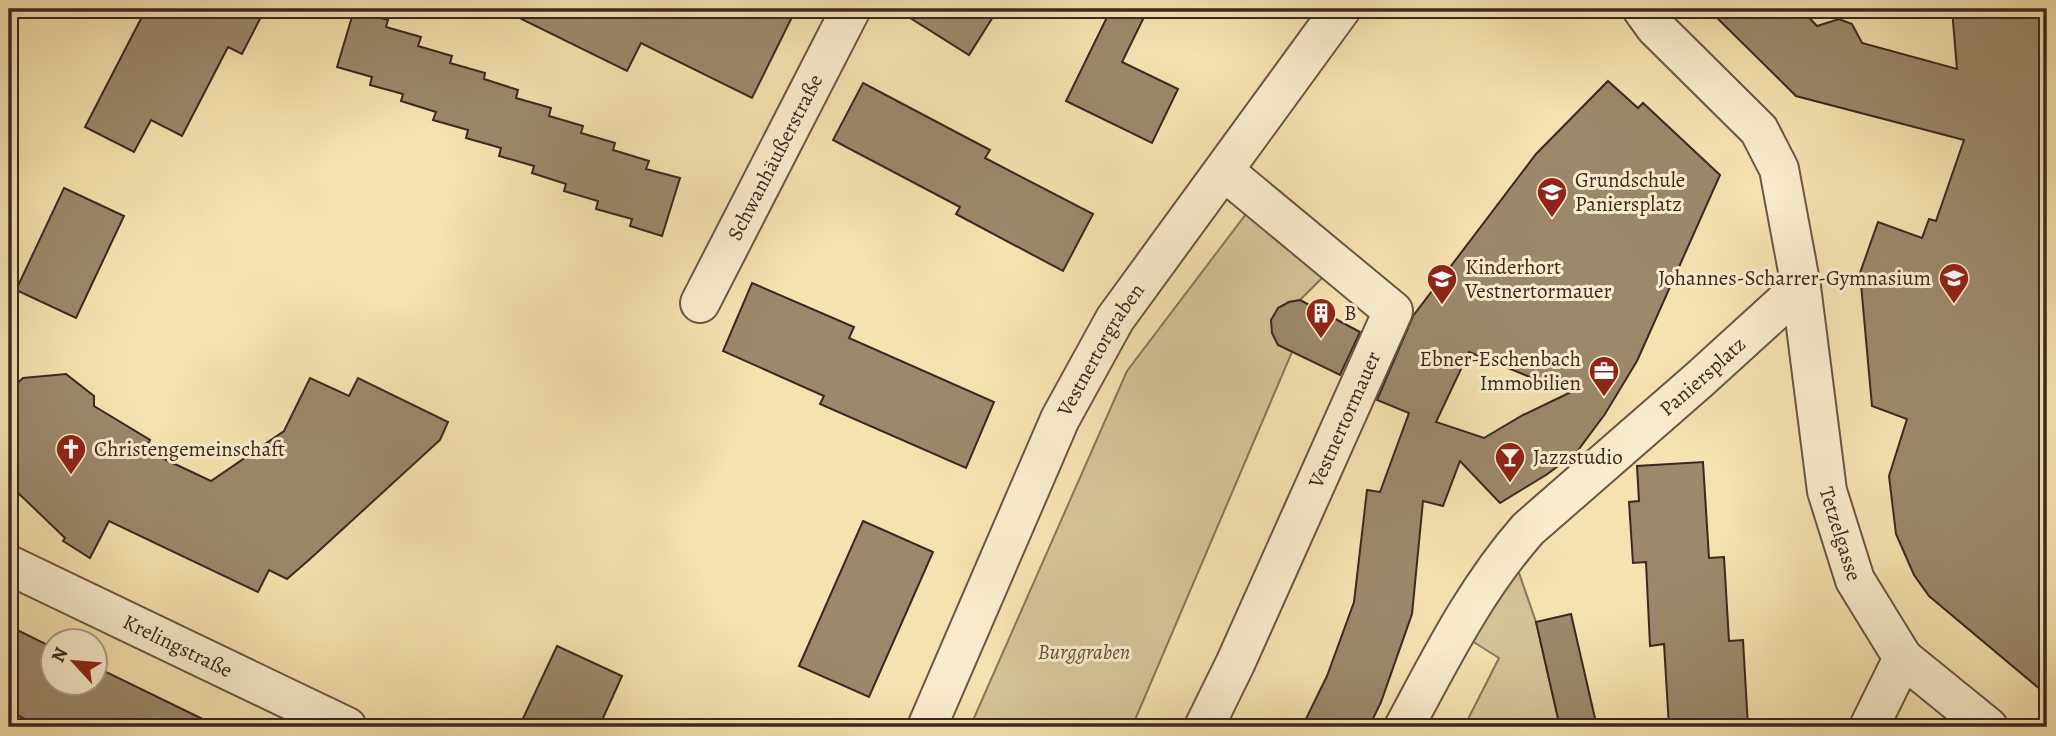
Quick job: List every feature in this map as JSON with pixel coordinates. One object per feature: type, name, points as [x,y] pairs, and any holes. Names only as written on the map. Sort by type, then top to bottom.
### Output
[{"type":"street","name":"Schwanhäußerstraße","points":[[700,303],[851,9]]},
{"type":"street","name":"Vestnertorgraben","points":[[927,727],[1060,419],[1115,319],[1341,9]]},
{"type":"street","points":[[1642,9],[1655,27],[1759,130],[1779,169],[1801,287]]},
{"type":"street","name":"Vestnertormauer","points":[[1204,727],[1394,312],[1224,171]]},
{"type":"street","name":"Tetzelgasse","points":[[1801,287],[1827,491],[1855,580],[1903,657],[1988,727]]},
{"type":"street","name":"Paniersplatz","points":[[1404,727],[1481,590],[1528,529],[1801,287]]},
{"type":"street","name":"Krelingstraße","points":[[9,565],[347,727]]},
{"type":"street","points":[[1869,727],[1903,657]]},
{"type":"green space","name":"Burggraben","points":[[1246,214],[1327,273],[1300,300],[1278,308],[1278,344],[1292,352],[1132,727],[970,727],[1127,371]]},
{"type":"green space","points":[[1518,570],[1536,622],[1560,727],[1464,727],[1499,658],[1472,641]]},
{"type":"building","points":[[146,9],[265,9],[242,54],[228,47],[182,136],[151,120],[134,152],[85,127]]},
{"type":"building","points":[[501,9],[796,9],[752,98],[641,43],[627,71]]},
{"type":"building","points":[[896,9],[998,9],[969,55]]},
{"type":"building","points":[[1111,9],[1148,9],[1122,62],[1178,89],[1152,143],[1066,101]]},
{"type":"building","name":"Johannes-Scharrer-Gymnasium","points":[[1708,9],[1801,9],[1817,26],[1839,19],[1852,24],[1862,43],[1957,69],[1952,9],[2047,9],[2047,695],[1929,596],[1914,575],[1896,534],[1889,476],[1907,419],[1872,406],[1860,273],[1878,222],[1922,238],[1929,219],[1936,221],[1964,140],[1796,96]]},
{"type":"building","points":[[354,10],[388,20],[386,27],[421,37],[418,46],[452,56],[450,63],[485,73],[484,79],[518,90],[516,98],[551,108],[549,116],[583,126],[581,133],[615,143],[613,150],[649,161],[646,169],[680,178],[662,236],[630,226],[632,219],[596,209],[598,201],[564,191],[566,184],[532,173],[534,166],[499,156],[501,148],[466,138],[468,130],[433,120],[436,112],[401,101],[403,94],[370,85],[372,77],[337,67]]},
{"type":"building","points":[[1608,81],[1638,108],[1643,103],[1720,175],[1637,361],[1605,414],[1576,453],[1500,503],[1460,461],[1443,506],[1423,501],[1412,614],[1381,702],[1369,727],[1302,727],[1327,676],[1354,602],[1367,490],[1380,492],[1409,413],[1377,400],[1413,316],[1536,154]],"holes":[[[1469,352],[1569,393],[1484,438],[1436,422]]]},
{"type":"building","points":[[863,83],[990,150],[985,158],[1093,214],[1063,271],[956,214],[960,207],[833,140]]},
{"type":"building","points":[[64,188],[124,216],[76,318],[16,290]]},
{"type":"building","points":[[752,283],[854,327],[849,338],[994,402],[966,468],[820,404],[824,396],[723,351]]},
{"type":"building","name":"B","points":[[1300,300],[1360,332],[1340,375],[1278,345],[1272,333],[1271,320],[1278,308]]},
{"type":"building","points":[[66,374],[94,396],[94,406],[150,440],[145,450],[211,481],[284,431],[310,378],[349,396],[358,378],[448,422],[440,440],[310,559],[287,579],[269,570],[258,592],[109,521],[90,558],[63,541],[65,538],[14,489],[9,463],[9,391],[23,378]]},
{"type":"building","points":[[1703,462],[1709,558],[1724,557],[1729,641],[1743,640],[1748,727],[1669,727],[1664,644],[1650,646],[1646,562],[1633,563],[1629,502],[1639,501],[1637,466]]},
{"type":"building","points":[[863,521],[933,552],[869,697],[799,666]]},
{"type":"building","points":[[1571,614],[1597,727],[1560,727],[1536,622]]},
{"type":"building","points":[[9,626],[38,640],[38,698],[108,698],[108,673],[219,727],[41,727],[9,711]]},
{"type":"building","points":[[557,646],[622,676],[599,727],[519,727]]},
{"type":"place","name":"Grundschule Paniersplatz","points":[[1552,219]]},
{"type":"place","name":"Johannes-Scharrer-Gymnasium","points":[[1954,305]]},
{"type":"place","name":"Kinderhort Vestnertormauer","points":[[1442,306]]},
{"type":"place","name":"B","points":[[1321,340]]},
{"type":"place","name":"Ebner-Eschenbach Immobilien","points":[[1604,398]]},
{"type":"place","name":"Christengemeinschaft","points":[[71,476]]},
{"type":"place","name":"Jazzstudio","points":[[1510,484]]}]
